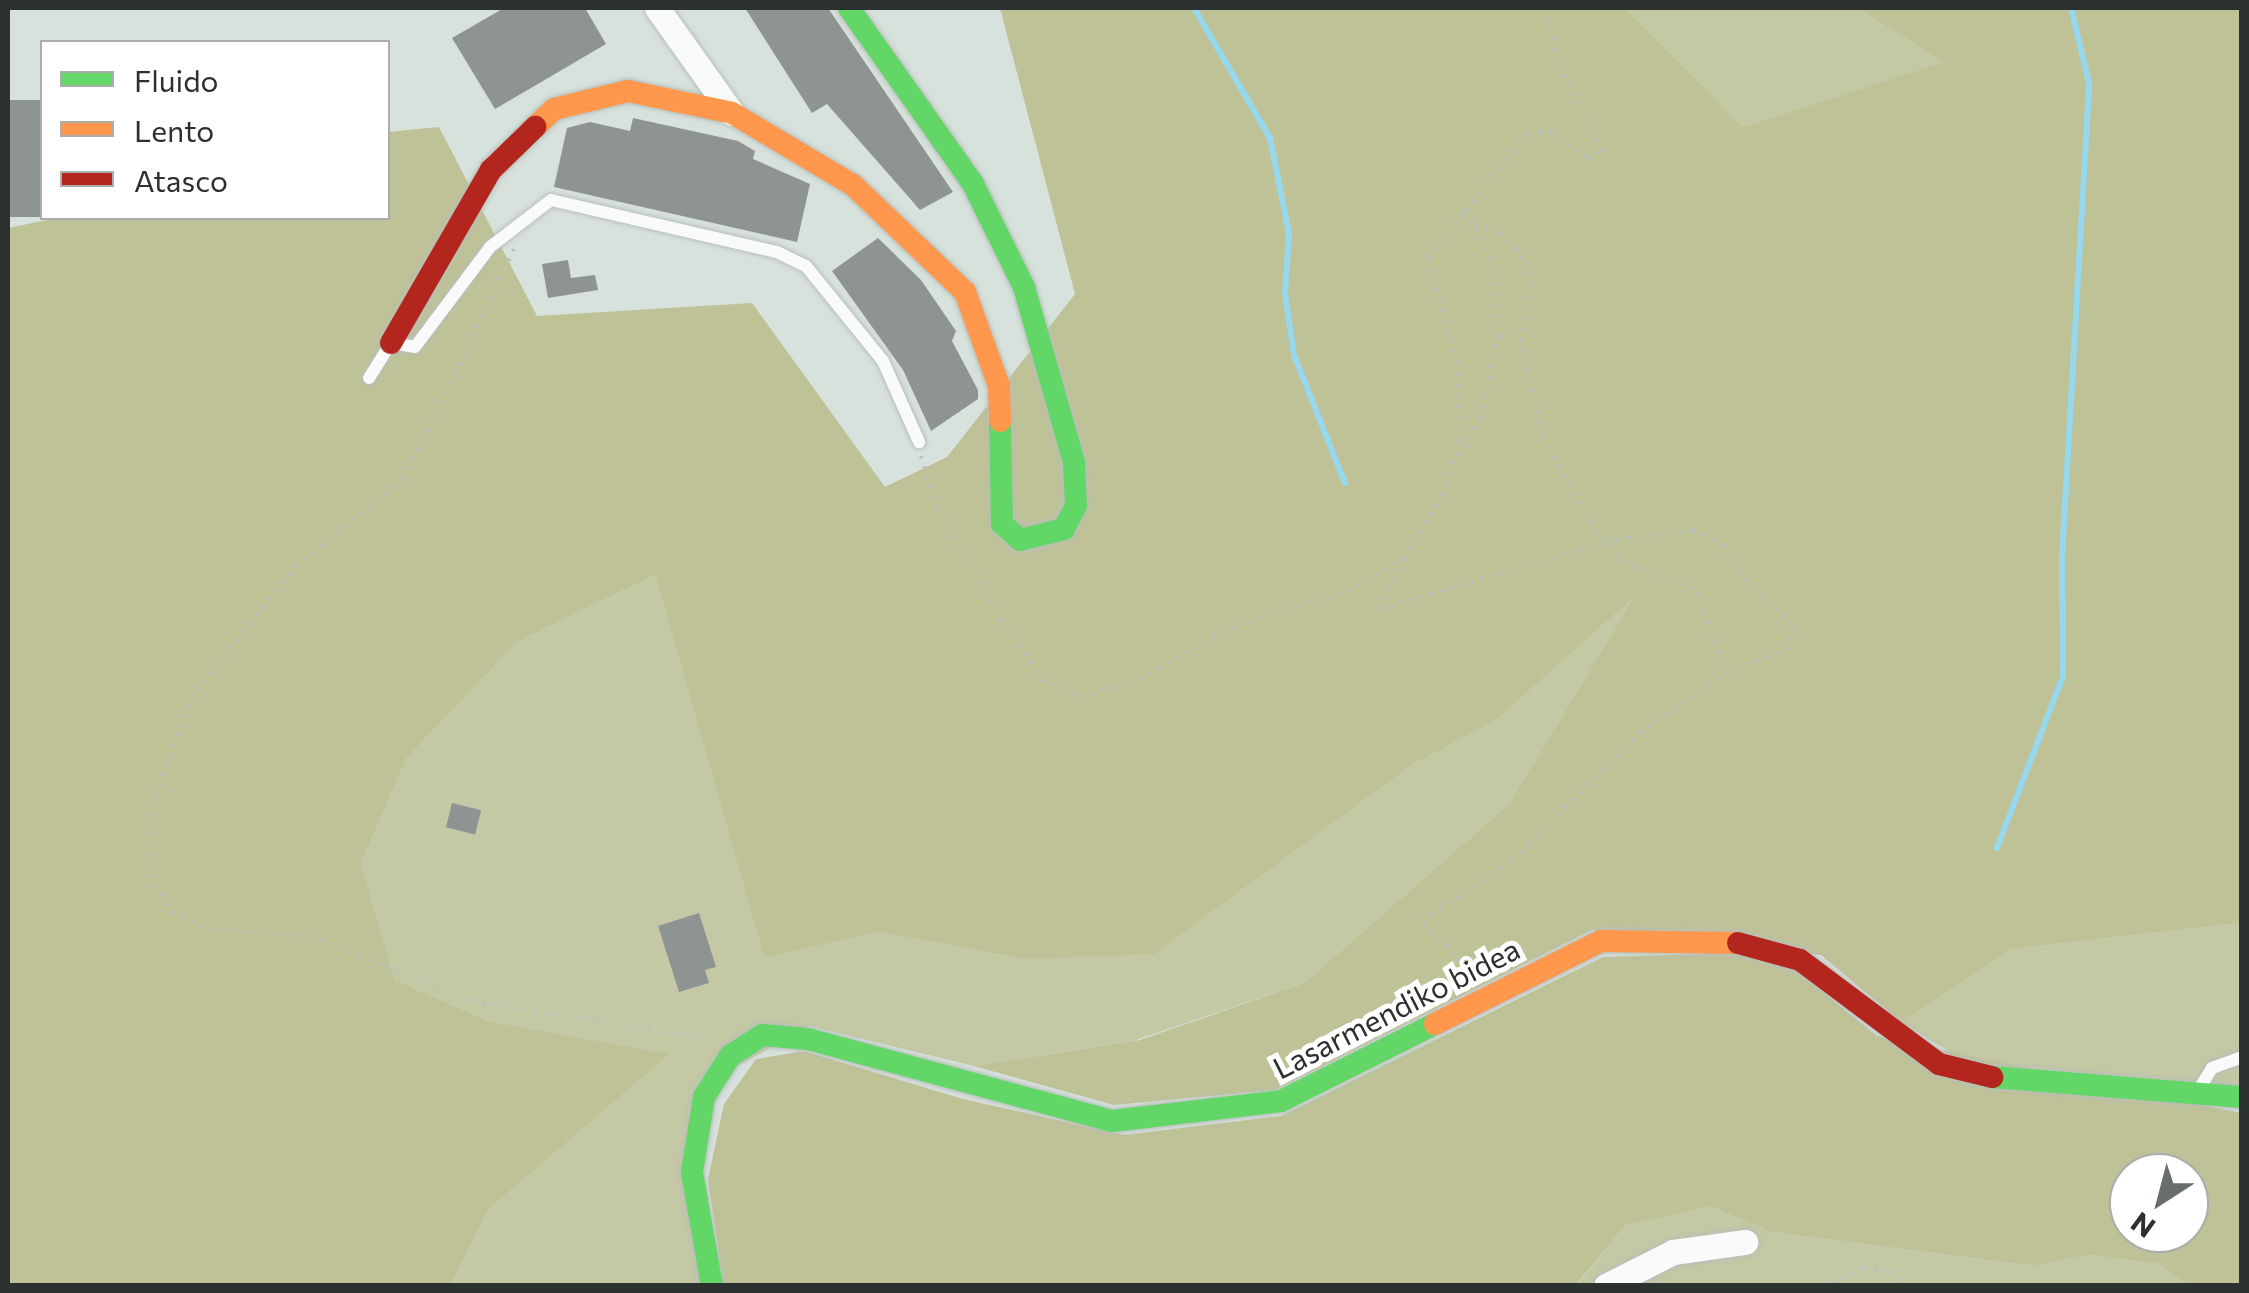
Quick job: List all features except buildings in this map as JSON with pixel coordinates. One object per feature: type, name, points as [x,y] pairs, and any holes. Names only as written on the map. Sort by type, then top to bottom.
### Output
[{"type":"street","points":[[657,8],[732,113]]},
{"type":"street","points":[[391,343],[492,170],[516,137],[554,108],[628,91],[732,113],[852,185],[966,292],[999,386],[1002,524],[1020,540],[1064,530],[1076,506],[1074,462],[1024,287],[973,184],[849,8]]},
{"type":"street","name":"Lasarmendiko bidea","points":[[712,1286],[692,1172],[704,1096],[730,1056],[762,1034],[808,1039],[1112,1121],[1281,1101],[1470,1000],[1601,941],[1729,941],[1800,960],[1939,1064],[1998,1078],[2200,1089],[2242,1097]]},
{"type":"street","points":[[1606,1286],[1674,1252],[1745,1242]]},
{"type":"lane","points":[[369,378],[391,343],[415,347],[490,247],[551,200],[778,252],[806,266],[883,361],[919,442]]},
{"type":"lane","points":[[2200,1089],[2212,1068],[2242,1057]]},
{"type":"path","points":[[1456,460],[1459,374],[1429,258],[1528,132],[1552,132],[1588,158],[1604,151],[1562,71],[1545,8]]},
{"type":"path","points":[[1466,210],[1497,268],[1497,338],[1480,419],[1380,609],[1605,544],[1692,530],[1723,545],[1794,636],[1776,656],[1727,673],[1640,733],[1512,860],[1422,920],[1455,954],[1470,1000]]},
{"type":"path","points":[[1475,224],[1500,233],[1527,261],[1532,286],[1522,340],[1555,467],[1605,544],[1627,562],[1694,588],[1727,673]]},
{"type":"path","points":[[521,236],[404,480],[296,565],[193,695],[154,802],[154,886],[172,912],[207,929],[310,936],[472,1001],[711,1038]]},
{"type":"path","points":[[1497,338],[1514,333],[1522,340]]},
{"type":"path","points":[[919,442],[938,510],[975,579],[1044,680],[1082,696],[1131,684],[1239,624],[1348,592],[1403,560]]},
{"type":"path","points":[[1823,1286],[1864,1268],[1893,1271],[1907,1286]]},
{"type":"green space","points":[[1000,8],[1625,8],[1743,127],[1944,62],[1857,8],[2241,8],[2241,923],[2011,949],[1901,1022],[1821,955],[1592,930],[1275,1090],[1114,1105],[974,1066],[1140,1040],[1304,983],[1509,804],[1636,595],[1497,719],[1411,765],[1154,954],[1023,959],[879,932],[764,958],[655,575],[517,642],[407,758],[361,863],[395,980],[489,1021],[669,1054],[488,1210],[451,1285],[8,1285],[8,228],[47,220],[390,220],[390,132],[439,127],[537,316],[752,303],[885,487],[947,457],[1075,294]]},
{"type":"green space","points":[[1625,8],[1857,8],[1945,62],[1743,127]]},
{"type":"green space","points":[[655,575],[764,958],[879,932],[1023,959],[1497,719],[1639,592],[1509,804],[1304,983],[1133,1041],[974,1066],[809,1026],[695,1090],[703,1285],[451,1285],[488,1210],[668,1054],[489,1021],[395,980],[361,863],[407,758],[517,642]]},
{"type":"green space","points":[[2241,923],[2241,1088],[1966,1062],[1901,1022],[2011,949]]},
{"type":"green space","points":[[1737,953],[1797,971],[1877,1036],[2241,1113],[2241,1285],[2187,1285],[2159,1264],[2088,1255],[2033,1266],[1770,1232],[1710,1206],[1625,1226],[1576,1285],[723,1285],[708,1179],[724,1104],[756,1059],[804,1051],[963,1099],[1124,1135],[1281,1116],[1603,957]]},
{"type":"green space","points":[[1710,1206],[1770,1232],[2032,1266],[2088,1255],[2159,1264],[2187,1285],[1576,1286],[1625,1226]]},
{"type":"waterway","points":[[1194,8],[1270,138],[1289,233],[1285,293],[1294,355],[1345,483]]},
{"type":"waterway","points":[[1997,848],[2063,676],[2062,556],[2089,83],[2071,8]]},
{"type":"traffic: fast","points":[[849,8],[973,184],[1024,287],[1074,462],[1076,506],[1064,529],[1020,540],[1002,524],[1000,421]]},
{"type":"traffic: fast","points":[[712,1286],[692,1172],[704,1097],[730,1056],[762,1035],[808,1039],[1112,1121],[1281,1101],[1435,1024]]},
{"type":"traffic: fast","points":[[1992,1077],[2242,1097]]},
{"type":"traffic: slow","points":[[535,127],[554,109],[628,91],[732,113],[853,185],[965,292],[999,386],[1000,421]]},
{"type":"traffic: slow","points":[[1435,1024],[1601,941],[1738,943]]},
{"type":"traffic: jam","points":[[391,343],[491,170],[535,127]]},
{"type":"traffic: jam","points":[[1738,943],[1800,960],[1939,1064],[1992,1077]]}]
